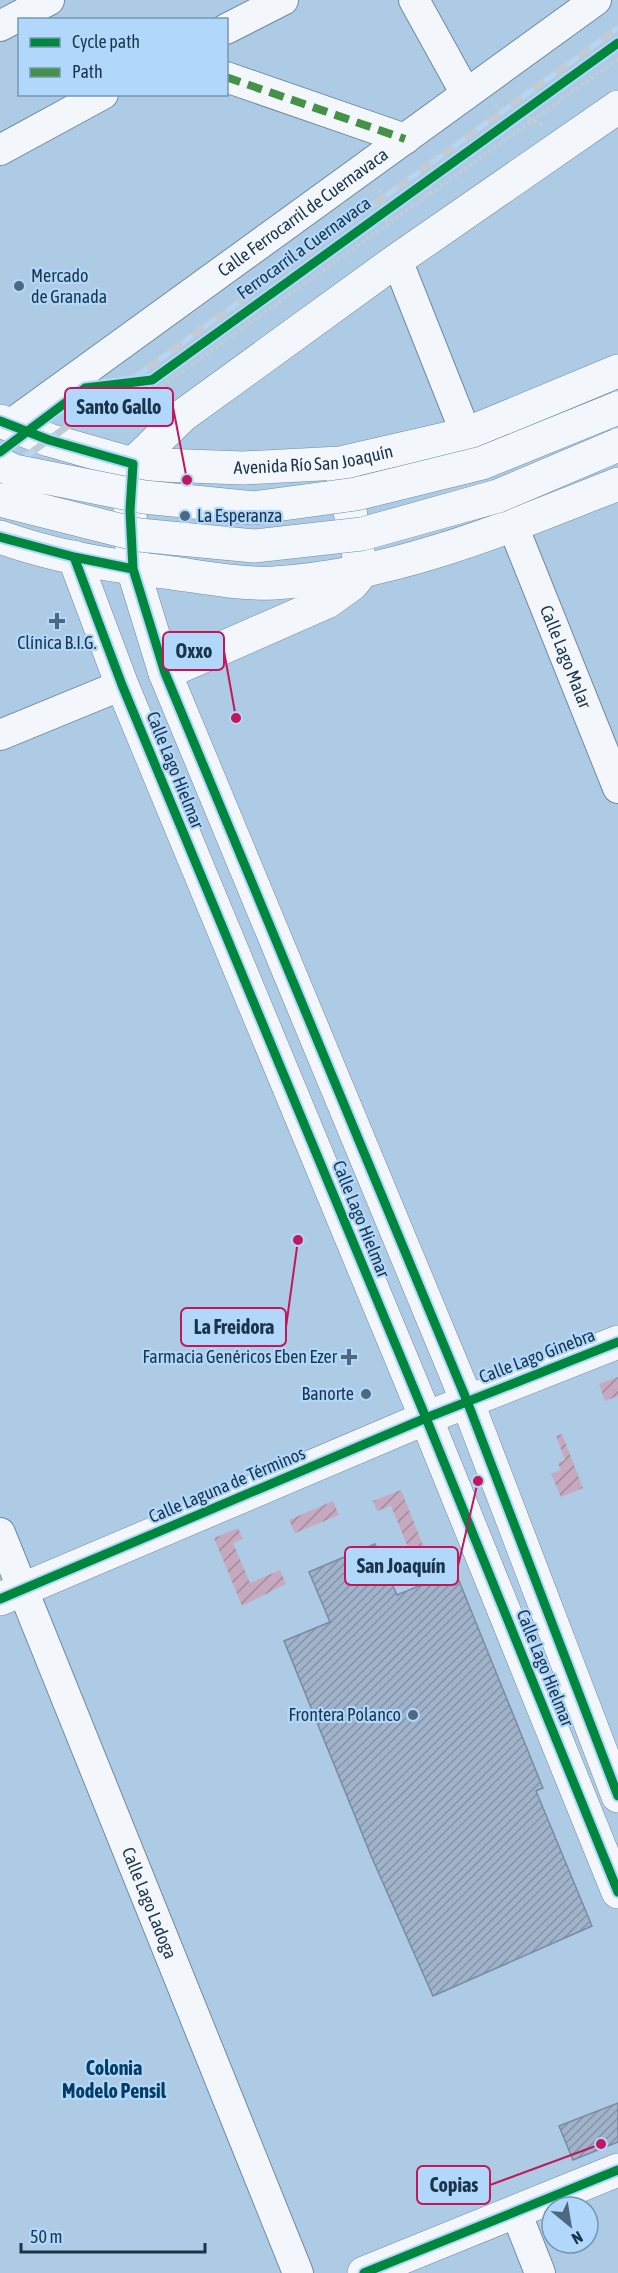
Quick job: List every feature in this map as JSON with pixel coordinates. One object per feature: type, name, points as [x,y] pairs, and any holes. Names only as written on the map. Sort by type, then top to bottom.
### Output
[{"type":"main road","points":[[133,464],[182,416],[397,260],[618,107]]},
{"type":"main road","name":"Avenida Río San Joaquín","points":[[5,423],[49,440],[133,464],[243,468],[340,463],[466,434],[618,371]]},
{"type":"main road","name":"Avenida Río San Joaquín","points":[[0,464],[14,471],[144,498],[254,508],[356,494],[482,463],[618,408]]},
{"type":"main road","points":[[0,500],[139,535],[254,546],[373,531],[498,496],[618,445]]},
{"type":"main road","points":[[340,463],[362,572]]},
{"type":"main road","name":"Calle Lago Hielmar","points":[[133,464],[130,511],[133,569],[165,673],[467,1401],[618,1796]]},
{"type":"main road","points":[[1,539],[74,558],[133,569],[272,584],[362,572],[513,526],[618,484]]},
{"type":"main road","name":"Calle Lago Hielmar","points":[[74,558],[122,685],[426,1418],[618,1892]]},
{"type":"main road","points":[[165,673],[327,602],[352,584],[362,572]]},
{"type":"main road","name":"Calle Lago Ginebra","points":[[467,1401],[618,1342]]},
{"type":"main road","name":"Calle Laguna de Términos","points":[[12,1594],[467,1401]]},
{"type":"main road","points":[[364,2273],[618,2170]]},
{"type":"street","points":[[0,26],[49,0]]},
{"type":"street","points":[[228,28],[283,0]]},
{"type":"street","points":[[414,0],[466,94]]},
{"type":"street","name":"Calle Ferrocarril de Cuernavaca","points":[[5,423],[371,164],[596,0]]},
{"type":"street","points":[[228,78],[405,139]]},
{"type":"street","points":[[0,150],[99,96]]},
{"type":"street","points":[[397,260],[466,434]]},
{"type":"street","name":"Calle Lago Malar","points":[[513,526],[618,788]]},
{"type":"street","points":[[0,735],[122,685]]},
{"type":"street","name":"Calle Lago Ladoga","points":[[0,1533],[12,1594],[298,2273]]},
{"type":"street","points":[[516,2212],[540,2273]]},
{"type":"path","points":[[113,420],[388,226],[618,59]]},
{"type":"path","points":[[466,94],[575,137]]},
{"type":"path","points":[[508,122],[526,108]]},
{"type":"path","points":[[429,196],[437,115]]},
{"type":"path","points":[[371,164],[397,260]]},
{"type":"path","points":[[422,183],[441,170]]},
{"type":"shaded area","points":[[618,1377],[618,1396],[605,1401],[599,1384]]},
{"type":"shaded area","points":[[562,1434],[583,1488],[561,1497],[551,1474],[561,1470],[558,1463],[565,1460],[556,1436]]},
{"type":"shaded area","points":[[401,1490],[426,1553],[413,1559],[391,1506],[377,1511],[373,1501]]},
{"type":"shaded area","points":[[333,1501],[339,1515],[295,1533],[289,1520]]},
{"type":"shaded area","points":[[238,1528],[243,1539],[233,1543],[250,1583],[280,1570],[286,1584],[242,1606],[214,1538]]},
{"type":"building","points":[[375,1544],[397,1595],[455,1571],[543,1788],[536,1791],[592,1926],[433,1996],[372,1858],[284,1641],[330,1622],[309,1572]]},
{"type":"building","points":[[618,2103],[618,2142],[573,2160],[559,2126]]},
{"type":"railway","points":[[0,475],[618,28]]},
{"type":"marked path","points":[[228,78],[405,139]]},
{"type":"cycle path","name":"Ferrocarril a Cuernavaca","points":[[0,452],[85,388],[152,380],[618,43]]},
{"type":"cycle path","points":[[0,421],[49,440],[133,464],[130,511],[133,569],[165,673],[467,1401],[618,1796]]},
{"type":"cycle path","points":[[0,537],[74,557],[133,569]]},
{"type":"cycle path","points":[[74,557],[122,685],[426,1418],[618,1892]]},
{"type":"cycle path","points":[[0,1599],[426,1418],[618,1342]]},
{"type":"cycle path","points":[[364,2273],[618,2170]]},
{"type":"place","name":"Mercado de Granada","points":[[19,286]]},
{"type":"place","name":"Santo Gallo","points":[[187,480]]},
{"type":"place","name":"La Esperanza","points":[[185,516]]},
{"type":"place","name":"Clínica B.I.G.","points":[[57,621]]},
{"type":"place","name":"Oxxo","points":[[236,718]]},
{"type":"place","name":"La Freidora","points":[[298,1240]]},
{"type":"place","name":"Farmacia Genéricos Eben Ezer","points":[[349,1357]]},
{"type":"place","name":"Banorte","points":[[366,1394]]},
{"type":"place","name":"San Joaquín","points":[[478,1481]]},
{"type":"place","name":"Frontera Polanco","points":[[413,1715]]},
{"type":"place","name":"Copias","points":[[601,2144]]},
{"type":"district","name":"Colonia Modelo Pensil","points":[[114,2080]]}]
